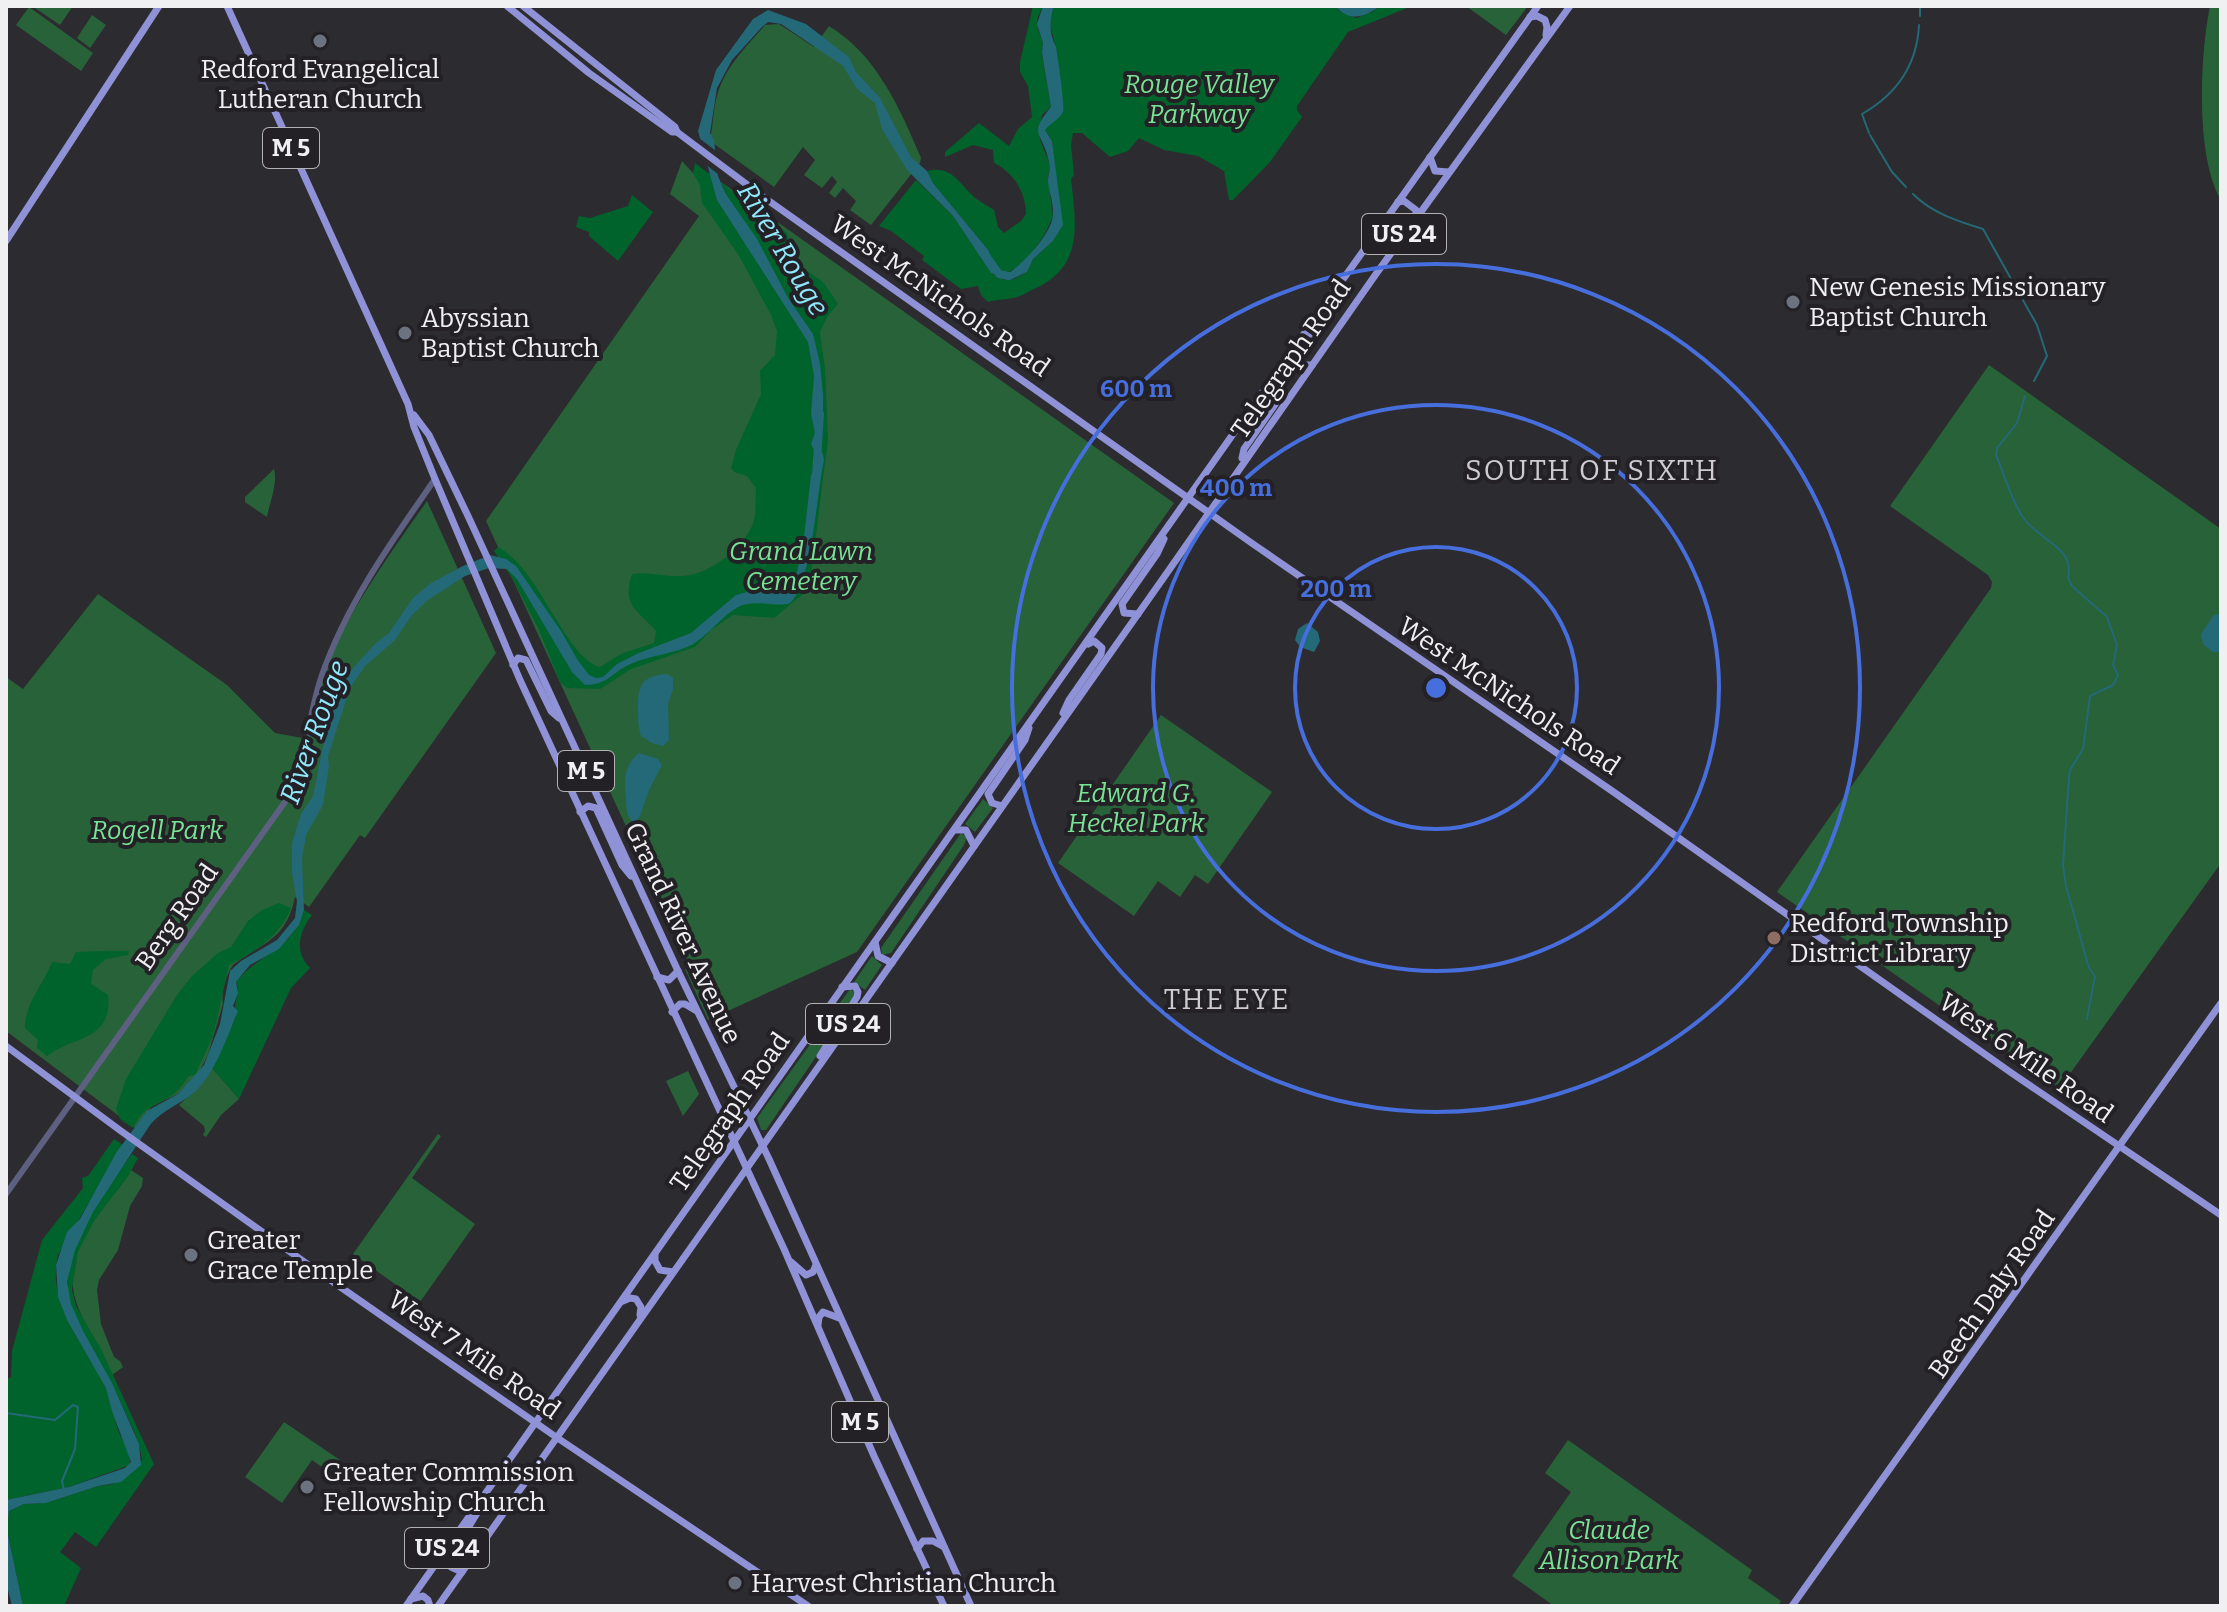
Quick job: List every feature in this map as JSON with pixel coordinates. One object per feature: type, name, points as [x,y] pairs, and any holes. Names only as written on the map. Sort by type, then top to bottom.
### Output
[{"type":"main road","points":[[6,241],[159,6]]},
{"type":"main road","name":"Grand River Avenue","points":[[227,6],[412,413],[429,435],[484,548],[678,971],[763,1146],[971,1606]]},
{"type":"main road","name":"West McNichols Road","points":[[507,6],[600,81],[672,132],[687,139],[1208,513],[1653,821]]},
{"type":"main road","name":"West McNichols Road","points":[[523,6],[675,127],[677,132]]},
{"type":"main road","name":"Telegraph Road","points":[[409,1603],[1538,6]]},
{"type":"main road","name":"Telegraph Road","points":[[438,1606],[1241,464],[1570,6]]},
{"type":"main road","points":[[1529,18],[1537,16],[1547,23],[1542,44]]},
{"type":"main road","points":[[1430,157],[1435,171],[1449,172]]},
{"type":"main road","points":[[1398,202],[1404,201],[1413,207],[1416,218]]},
{"type":"main road","points":[[1312,365],[1301,365],[1296,358],[1323,318],[1323,307]]},
{"type":"main road","name":"Telegraph Road","points":[[1241,464],[1244,449],[1276,403],[1277,399],[1272,394],[1262,394]]},
{"type":"main road","name":"Grand River Avenue","points":[[412,413],[414,427],[513,665],[789,1261],[944,1606]]},
{"type":"main road","points":[[435,479],[446,470]]},
{"type":"main road","points":[[443,498],[457,494]]},
{"type":"main road","name":"Telegraph Road","points":[[1139,612],[1124,613],[1122,604],[1157,554],[1170,525]]},
{"type":"main road","points":[[1055,730],[1069,700],[1101,654],[1099,643],[1094,641],[1086,645]]},
{"type":"main road","points":[[513,665],[518,658],[526,660],[551,711],[563,722]]},
{"type":"main road","points":[[1002,806],[992,803],[988,794],[1025,740],[1031,722]]},
{"type":"main road","points":[[562,774],[577,781],[587,774]]},
{"type":"main road","points":[[580,812],[588,806],[596,808],[622,865],[638,884]]},
{"type":"main road","name":"West 6 Mile Road","points":[[1653,821],[2120,1148],[2221,1215]]},
{"type":"main road","points":[[955,830],[966,830],[974,846]]},
{"type":"main road","points":[[875,942],[878,956],[892,963]]},
{"type":"main road","points":[[657,977],[669,980],[678,971]]},
{"type":"main road","points":[[813,1073],[826,1044],[857,997],[855,986],[842,987]]},
{"type":"main road","name":"Beech Daly Road","points":[[1792,1606],[2221,1003]]},
{"type":"main road","points":[[672,1012],[680,1004],[697,1011]]},
{"type":"main road","name":"West 7 Mile Road","points":[[6,1046],[147,1150],[556,1437],[808,1606]]},
{"type":"main road","points":[[655,1255],[660,1270],[673,1272]]},
{"type":"main road","points":[[789,1261],[806,1275],[813,1272],[816,1265]]},
{"type":"main road","points":[[622,1301],[636,1299],[641,1307],[640,1317]]},
{"type":"main road","points":[[817,1327],[823,1312],[840,1319]]},
{"type":"main road","points":[[462,1572],[451,1567],[449,1559],[474,1518],[487,1489]]},
{"type":"main road","points":[[917,1549],[923,1541],[944,1547]]},
{"type":"main road","points":[[409,1603],[423,1596],[430,1606]]},
{"type":"street","name":"Berg Road","points":[[6,1194],[287,799],[297,775],[319,683],[351,609],[384,552],[435,479]]},
{"type":"green space","points":[[32,6],[73,6],[60,25]]},
{"type":"green space","points":[[1033,6],[1043,6],[1037,19],[1051,107],[1042,115],[1040,139],[1050,165],[1048,177],[1053,217],[1025,262],[1004,275],[991,269],[989,251],[933,183],[927,171],[942,170],[953,176],[974,197],[994,210],[998,227],[1004,233],[1026,214],[1021,191],[1007,172],[994,163],[993,150],[973,145],[945,157],[945,152],[979,123],[1009,146],[1018,129],[1032,117],[1028,86],[1020,72],[1020,62]]},
{"type":"green space","name":"Rouge Valley Parkway","points":[[1054,6],[1335,6],[1356,18],[1379,6],[1412,6],[1348,32],[1297,106],[1302,117],[1270,162],[1233,200],[1229,200],[1224,171],[1198,156],[1164,150],[1139,138],[1128,151],[1110,157],[1082,133],[1073,133],[1074,175],[1071,179],[1075,227],[1069,255],[1051,279],[1036,288],[1016,297],[988,302],[978,286],[961,289],[922,260],[924,256],[891,231],[879,226],[916,180],[953,216],[991,273],[1004,280],[1027,272],[1033,259],[1053,241],[1062,226],[1052,141],[1045,130],[1063,112],[1057,53],[1049,21]]},
{"type":"green space","points":[[1466,6],[1528,6],[1506,35]]},
{"type":"green space","points":[[2210,6],[2221,6],[2221,200],[2213,182],[2203,133],[2202,77]]},
{"type":"green space","points":[[29,7],[93,53],[81,71],[16,25]]},
{"type":"green space","points":[[92,15],[106,25],[90,48],[77,38]]},
{"type":"green space","points":[[779,24],[814,47],[829,26],[846,38],[874,68],[905,121],[921,158],[920,163],[871,225],[850,210],[856,201],[843,188],[835,198],[829,193],[837,182],[832,176],[822,188],[804,175],[815,160],[803,147],[774,187],[710,141],[716,101],[725,76],[765,25]]},
{"type":"green space","name":"Grand Lawn Cemetery","points":[[682,161],[702,183],[721,182],[1174,503],[857,952],[708,1020],[685,969],[690,966],[486,521],[699,216],[670,194]]},
{"type":"green space","points":[[695,163],[787,233],[793,260],[824,283],[838,304],[820,332],[828,440],[811,574],[803,594],[774,618],[733,615],[711,630],[695,647],[631,669],[600,689],[567,688],[560,682],[539,630],[494,551],[498,547],[527,573],[575,647],[587,660],[600,667],[623,653],[654,643],[656,631],[630,600],[632,574],[682,576],[703,571],[732,552],[754,522],[756,488],[747,476],[731,468],[761,394],[760,371],[775,355],[777,331],[738,254],[702,203],[700,185],[693,173]]},
{"type":"green space","points":[[632,195],[653,212],[618,261],[589,236],[589,232],[576,227],[579,216],[590,218],[628,206]]},
{"type":"green space","points":[[1989,365],[2221,529],[2221,863],[2059,1089],[1777,892],[1991,588],[1988,575],[1890,506]]},
{"type":"green space","points":[[274,469],[274,488],[267,517],[245,502],[245,497]]},
{"type":"green space","name":"Rogell Park","points":[[427,501],[496,653],[365,838],[360,835],[309,907],[295,897],[280,931],[233,965],[225,984],[223,1004],[208,1055],[197,1076],[178,1094],[152,1106],[135,1128],[6,1031],[6,677],[23,689],[98,594],[227,685],[275,733],[308,739],[325,672],[344,628]]},
{"type":"green space","name":"Edward G. Heckel Park","points":[[1161,715],[1272,792],[1208,884],[1195,875],[1180,897],[1158,881],[1134,916],[1058,863]]},
{"type":"green space","points":[[983,799],[993,808],[975,832],[965,824]]},
{"type":"green space","points":[[961,833],[967,837],[964,845],[891,953],[882,955],[881,948]]},
{"type":"green space","points":[[279,903],[291,908],[280,927],[257,949],[229,965],[213,1036],[195,1075],[189,1076],[170,1097],[142,1114],[133,1128],[120,1119],[116,1109],[126,1079],[177,995],[192,976],[218,953],[231,947],[248,921],[262,910]]},
{"type":"green space","points":[[304,910],[312,915],[301,935],[300,948],[310,968],[291,988],[239,1099],[212,1068],[236,1017],[236,982],[283,944]]},
{"type":"green space","points":[[129,951],[128,955],[106,959],[93,970],[91,984],[108,995],[108,1010],[98,1029],[47,1056],[37,1048],[38,1040],[25,1028],[26,1019],[31,1002],[52,962],[70,964],[76,952]]},
{"type":"green space","points":[[872,956],[882,965],[865,990],[854,982]]},
{"type":"green space","points":[[850,989],[856,993],[854,1001],[766,1130],[761,1130],[757,1118]]},
{"type":"green space","points":[[212,1068],[239,1099],[221,1115],[206,1137],[203,1135],[204,1126],[179,1105],[200,1086]]},
{"type":"green space","points":[[688,1071],[699,1094],[683,1116],[666,1081]]},
{"type":"green space","points":[[438,1134],[441,1136],[412,1178],[475,1224],[420,1302],[353,1254]]},
{"type":"green space","points":[[114,1139],[123,1145],[58,1255],[56,1274],[63,1309],[106,1388],[130,1465],[69,1487],[6,1500],[6,1380],[11,1377],[12,1351],[42,1240],[83,1188],[82,1178],[88,1176]]},
{"type":"green space","points":[[132,1154],[138,1158],[94,1221],[78,1252],[72,1290],[76,1306],[102,1351],[154,1464],[96,1547],[75,1532],[60,1552],[81,1568],[64,1606],[23,1606],[7,1530],[9,1511],[24,1504],[46,1503],[113,1484],[142,1460],[134,1431],[83,1333],[68,1291],[68,1275],[79,1238],[99,1201]]},
{"type":"green space","points":[[131,1170],[143,1178],[142,1186],[130,1206],[118,1250],[99,1280],[97,1290],[101,1324],[114,1357],[123,1367],[112,1375],[76,1300],[74,1265],[94,1220]]},
{"type":"green space","points":[[284,1422],[340,1460],[331,1473],[312,1460],[282,1503],[245,1477]]},
{"type":"green space","name":"Claude Allison Park","points":[[1568,1440],[1752,1570],[1748,1578],[1781,1601],[1778,1606],[1554,1606],[1512,1576],[1571,1492],[1545,1473]]},
{"type":"water","points":[[1043,6],[1054,6],[1050,27],[1056,47],[1063,101],[1063,112],[1045,130],[1052,141],[1063,225],[1053,241],[1033,259],[1027,272],[1010,280],[991,273],[953,216],[907,170],[882,129],[875,103],[857,89],[843,66],[781,24],[768,22],[732,60],[717,88],[710,133],[714,140],[718,176],[725,193],[757,239],[788,298],[813,334],[820,364],[823,413],[819,425],[821,434],[816,446],[824,460],[809,556],[798,591],[787,604],[752,603],[738,607],[690,646],[640,660],[600,683],[585,685],[572,672],[517,579],[507,569],[489,568],[465,576],[428,600],[412,615],[394,641],[365,666],[350,688],[328,756],[323,805],[306,835],[302,859],[304,910],[299,925],[279,949],[250,965],[236,982],[238,993],[233,1006],[238,1011],[209,1074],[196,1091],[150,1125],[93,1212],[75,1250],[67,1282],[71,1304],[139,1444],[141,1465],[121,1482],[46,1503],[24,1504],[9,1511],[7,1530],[23,1606],[12,1606],[6,1582],[6,1500],[69,1487],[125,1468],[131,1462],[106,1388],[67,1320],[58,1297],[56,1265],[67,1232],[80,1219],[116,1153],[147,1111],[178,1094],[204,1065],[220,1024],[230,971],[277,940],[295,918],[297,901],[292,873],[292,843],[301,814],[313,796],[325,737],[344,678],[389,633],[413,598],[431,583],[490,555],[506,559],[516,566],[577,659],[589,675],[596,678],[603,677],[617,664],[639,653],[691,633],[736,595],[759,589],[788,592],[796,576],[803,546],[811,475],[818,460],[811,444],[815,433],[811,414],[814,376],[808,342],[717,200],[698,131],[716,70],[753,19],[768,10],[806,24],[849,57],[856,72],[880,98],[911,157],[927,171],[933,183],[989,251],[991,269],[1006,275],[1036,247],[1052,220],[1048,181],[1050,165],[1038,129],[1051,107],[1043,43],[1037,24]]},
{"type":"water","points":[[1335,6],[1380,6],[1368,13],[1351,16]]},
{"type":"water","points":[[2221,614],[2221,652],[2213,652],[2203,644],[2201,634],[2214,615]]},
{"type":"water","points":[[1307,623],[1318,632],[1320,641],[1314,652],[1300,647],[1295,640],[1298,629]]},
{"type":"water","points":[[667,674],[673,678],[673,689],[668,704],[669,740],[663,746],[641,736],[638,701],[640,688],[646,680]]},
{"type":"water","points":[[639,753],[658,759],[662,765],[634,823],[627,813],[625,781],[627,769]]},
{"type":"pier","points":[[695,135],[720,154],[719,175],[704,163]]},
{"type":"waterway","points":[[1920,6],[1920,16]]},
{"type":"waterway","points":[[1869,133],[1862,114],[1895,88],[1903,77],[1914,53],[1919,25]]},
{"type":"waterway","points":[[1870,135],[1892,172],[1906,187]]},
{"type":"waterway","points":[[1913,194],[1937,211],[1983,229],[2037,325],[2047,356],[2034,381]]},
{"type":"waterway","name":"River Rouge","points":[[984,253],[999,274],[1008,276]]},
{"type":"waterway","points":[[2025,396],[2017,423],[1997,448],[1996,455],[2021,514],[2062,552],[2072,586],[2107,617],[2117,645],[2113,665],[2118,675],[2113,685],[2090,696],[2083,749],[2070,770],[2069,778],[2063,865],[2089,968],[2095,976],[2087,1019]]},
{"type":"waterway","name":"River Rouge","points":[[816,476],[820,414]]},
{"type":"waterway","points":[[6,1413],[55,1420],[73,1405],[78,1407],[75,1449],[62,1481],[64,1490]]},
{"type":"place","name":"Redford Evangelical Lutheran Church","points":[[320,41]]},
{"type":"place","name":"New Genesis Missionary Baptist Church","points":[[1793,302]]},
{"type":"place","name":"Abyssian Baptist Church","points":[[405,333]]},
{"type":"place","name":"Redford Township District Library","points":[[1774,938]]},
{"type":"place","name":"Greater Grace Temple","points":[[191,1255]]},
{"type":"place","name":"Greater Commission Fellowship Church","points":[[307,1487]]},
{"type":"place","name":"Harvest Christian Church","points":[[735,1583]]},
{"type":"district","name":"SOUTH OF SIXTH","points":[[1592,470]]},
{"type":"district","name":"THE EYE","points":[[1227,999]]}]
